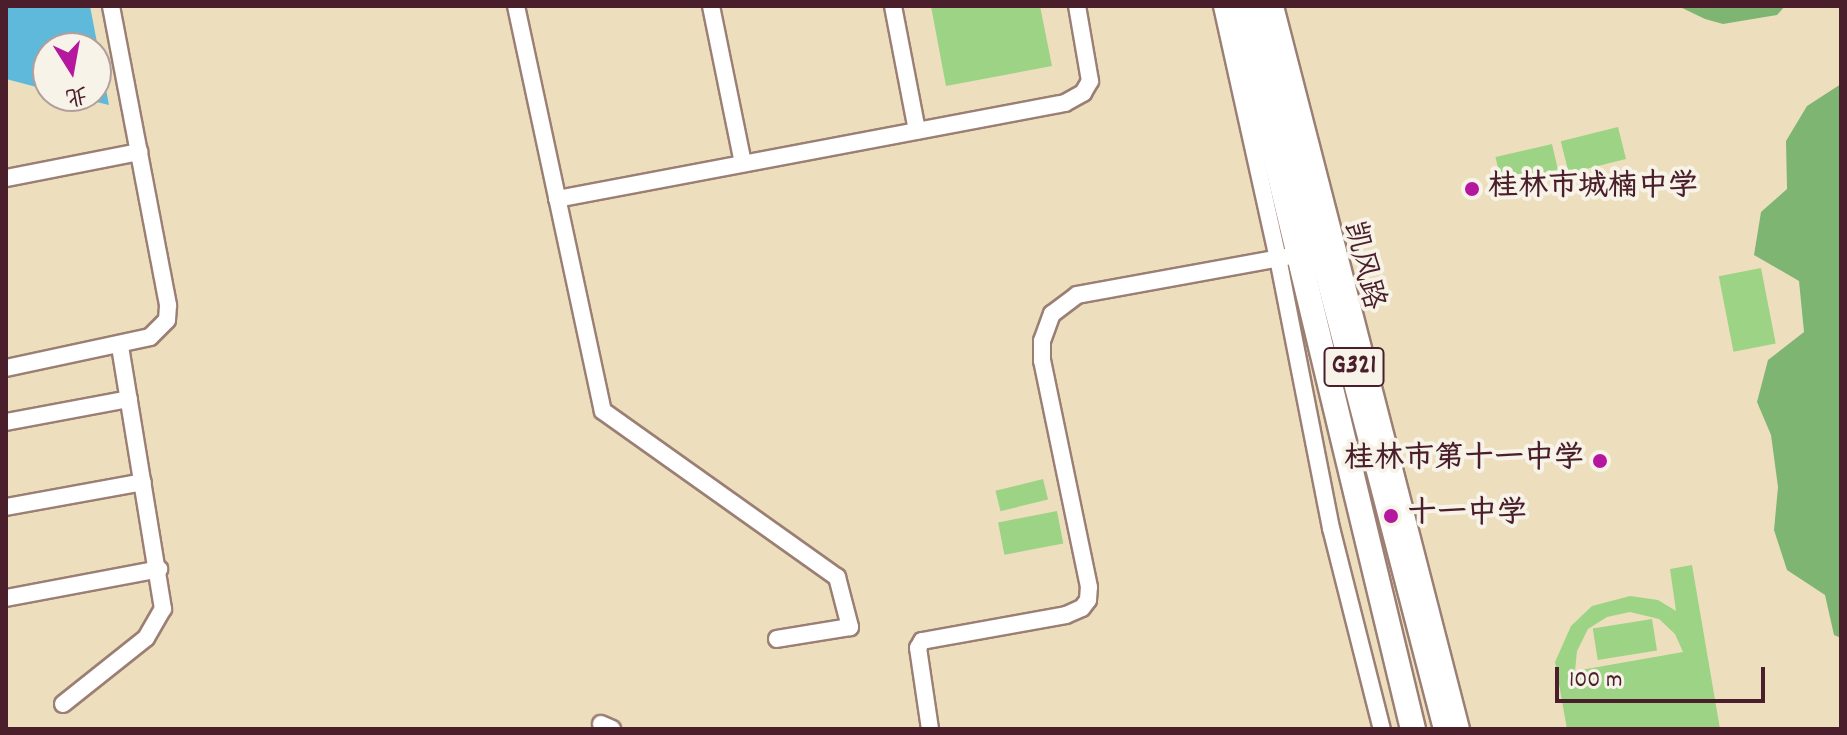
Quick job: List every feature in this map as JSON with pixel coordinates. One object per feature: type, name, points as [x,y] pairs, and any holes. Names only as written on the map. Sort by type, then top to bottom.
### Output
[{"type":"highway","name":"凯风路","points":[[1239,6],[1289,257],[1413,729]]},
{"type":"highway","name":"凯风路","points":[[1258,6],[1324,250],[1446,729]]},
{"type":"street","points":[[6,368],[120,345],[156,333],[168,312],[111,6]]},
{"type":"street","points":[[516,6],[603,411],[837,577],[850,627],[777,639]]},
{"type":"street","points":[[711,6],[743,163]]},
{"type":"street","points":[[893,6],[917,131]]},
{"type":"street","points":[[557,199],[1065,103],[1079,96],[1088,86],[1090,72],[1077,6]]},
{"type":"street","points":[[1222,6],[1289,257],[1331,528],[1382,729]]},
{"type":"street","points":[[1275,6],[1461,729]]},
{"type":"street","points":[[6,178],[139,152]]},
{"type":"street","points":[[930,729],[918,648],[922,641],[1066,615],[1082,608],[1088,600],[1089,587],[1042,361],[1042,341],[1052,314],[1077,295],[1324,250]]},
{"type":"street","points":[[63,704],[154,628],[164,599],[120,345]]},
{"type":"street","points":[[6,422],[129,399]]},
{"type":"street","points":[[6,507],[143,482]]},
{"type":"street","points":[[6,598],[159,569]]},
{"type":"green space","points":[[931,6],[1040,6],[1052,66],[946,86]]},
{"type":"green space","points":[[1678,6],[1785,6],[1777,15],[1723,24]]},
{"type":"green space","points":[[1841,84],[1841,638],[1834,635],[1825,595],[1787,570],[1774,530],[1778,487],[1771,435],[1757,402],[1768,360],[1804,332],[1799,281],[1754,255],[1761,212],[1787,189],[1786,141],[1807,106]]},
{"type":"green space","points":[[1618,127],[1626,159],[1569,173],[1561,141]]},
{"type":"green space","points":[[1552,144],[1560,178],[1503,191],[1495,157]]},
{"type":"green space","points":[[1761,268],[1776,344],[1733,352],[1719,276]]},
{"type":"green space","points":[[1043,479],[1048,499],[1001,511],[995,491]]},
{"type":"green space","points":[[1057,511],[1063,543],[1004,555],[998,522]]},
{"type":"green space","points":[[1692,565],[1720,729],[1567,729],[1555,662],[1571,626],[1592,606],[1630,596],[1658,600],[1676,611],[1670,569]],"holes":[[[1630,612],[1659,619],[1675,634],[1683,652],[1575,671],[1577,651],[1588,629],[1607,617]]]},
{"type":"green space","points":[[1652,619],[1657,651],[1598,660],[1593,628]]},
{"type":"water","points":[[6,6],[90,6],[95,32],[32,32],[32,86],[6,79]]},
{"type":"place","name":"桂林市城楠中学","points":[[1472,189]]},
{"type":"place","name":"桂林市第十一中学","points":[[1600,461]]},
{"type":"place","name":"十一中学","points":[[1391,516]]}]
